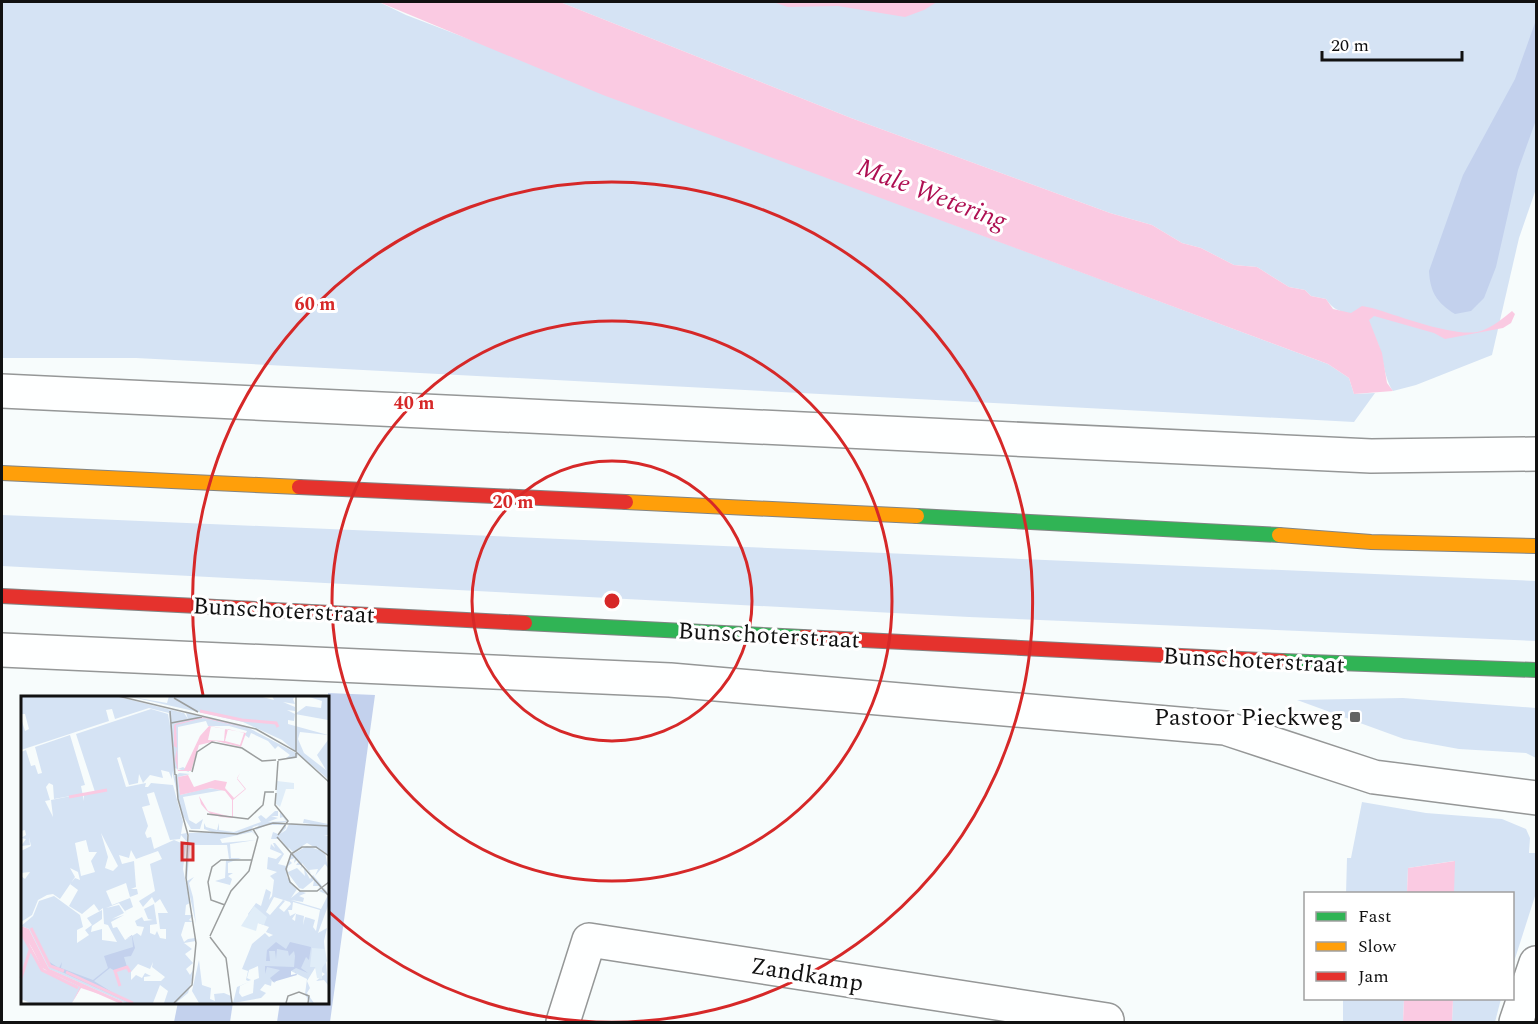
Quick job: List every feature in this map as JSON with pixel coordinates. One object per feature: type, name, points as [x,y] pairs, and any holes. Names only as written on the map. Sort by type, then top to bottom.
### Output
[{"type":"main road","points":[[2,473],[1170,528],[1371,542],[1536,546]]},
{"type":"main road","name":"Bunschoterstraat","points":[[2,596],[1379,666],[1536,670]]},
{"type":"street","points":[[2,392],[1371,456],[1525,455]]},
{"type":"street","name":"Bunschoterstraat","points":[[2,650],[670,680],[1225,728],[1374,777],[1536,798]]},
{"type":"street","name":"Zandkamp","points":[[563,1023],[589,940],[1107,1020],[1107,1023]]},
{"type":"street","points":[[1516,1023],[1536,963]]},
{"type":"shaded area","points":[[2,2],[379,2],[406,15],[952,224],[1328,364],[1349,378],[1354,394],[1375,393],[1354,422],[136,358],[2,358]]},
{"type":"shaded area","points":[[560,2],[1536,2],[1536,189],[1519,238],[1492,355],[1416,385],[1393,391],[1389,385],[1378,345],[1367,325],[1356,316],[1334,308],[1326,299],[1311,296],[1305,290],[1289,287],[1257,267],[1234,265],[1201,248],[1182,243],[1152,225],[1110,213],[851,118]]},
{"type":"shaded area","points":[[1536,20],[1536,120],[1518,170],[1496,267],[1484,298],[1471,311],[1455,314],[1443,306],[1436,296],[1431,285],[1429,271],[1463,175],[1515,79]]},
{"type":"shaded area","points":[[2,515],[1536,581],[1536,641],[969,617],[2,566]]},
{"type":"shaded area","points":[[328,693],[375,695],[330,1022],[277,1022],[280,1003],[328,1003]]},
{"type":"shaded area","points":[[1403,698],[1536,708],[1536,758],[1526,753],[1459,749],[1404,739],[1297,700]]},
{"type":"shaded area","points":[[1362,802],[1426,813],[1502,819],[1526,829],[1530,838],[1529,853],[1536,853],[1536,893],[1514,962],[1514,892],[1454,892],[1454,861],[1408,868],[1407,892],[1346,892],[1347,858],[1351,858]]},
{"type":"shaded area","points":[[1343,1000],[1404,1000],[1403,1022],[1343,1022]]},
{"type":"shaded area","points":[[1453,1000],[1501,1000],[1495,1022],[1452,1022]]},
{"type":"shaded area","points":[[178,1003],[233,1003],[230,1022],[174,1022]]},
{"type":"water","name":"Male Wetering","points":[[379,2],[560,2],[851,118],[1110,213],[1152,225],[1182,243],[1201,248],[1234,265],[1257,267],[1289,287],[1305,290],[1311,296],[1326,299],[1333,309],[1351,313],[1362,306],[1443,329],[1470,333],[1490,327],[1512,311],[1515,314],[1511,323],[1503,328],[1445,339],[1434,333],[1374,316],[1369,320],[1382,353],[1387,383],[1393,391],[1354,394],[1349,378],[1328,364],[603,95]]},
{"type":"water","points":[[773,2],[937,2],[905,17],[838,6],[788,7]]},
{"type":"water","points":[[1455,861],[1454,892],[1407,892],[1408,868]]},
{"type":"water","points":[[1404,1000],[1453,1000],[1452,1022],[1403,1022]]},
{"type":"traffic: fast","points":[[917,516],[1279,535]]},
{"type":"traffic: fast","points":[[525,623],[803,637]]},
{"type":"traffic: fast","points":[[1282,661],[1536,670]]},
{"type":"traffic: slow","points":[[2,473],[299,487]]},
{"type":"traffic: slow","points":[[626,502],[917,516]]},
{"type":"traffic: slow","points":[[1279,535],[1371,542],[1536,546]]},
{"type":"traffic: jam","points":[[299,487],[626,502]]},
{"type":"traffic: jam","points":[[2,596],[525,623]]},
{"type":"traffic: jam","points":[[803,637],[1282,661]]},
{"type":"place","name":"Pastoor Pieckweg","points":[[1355,717]]}]
